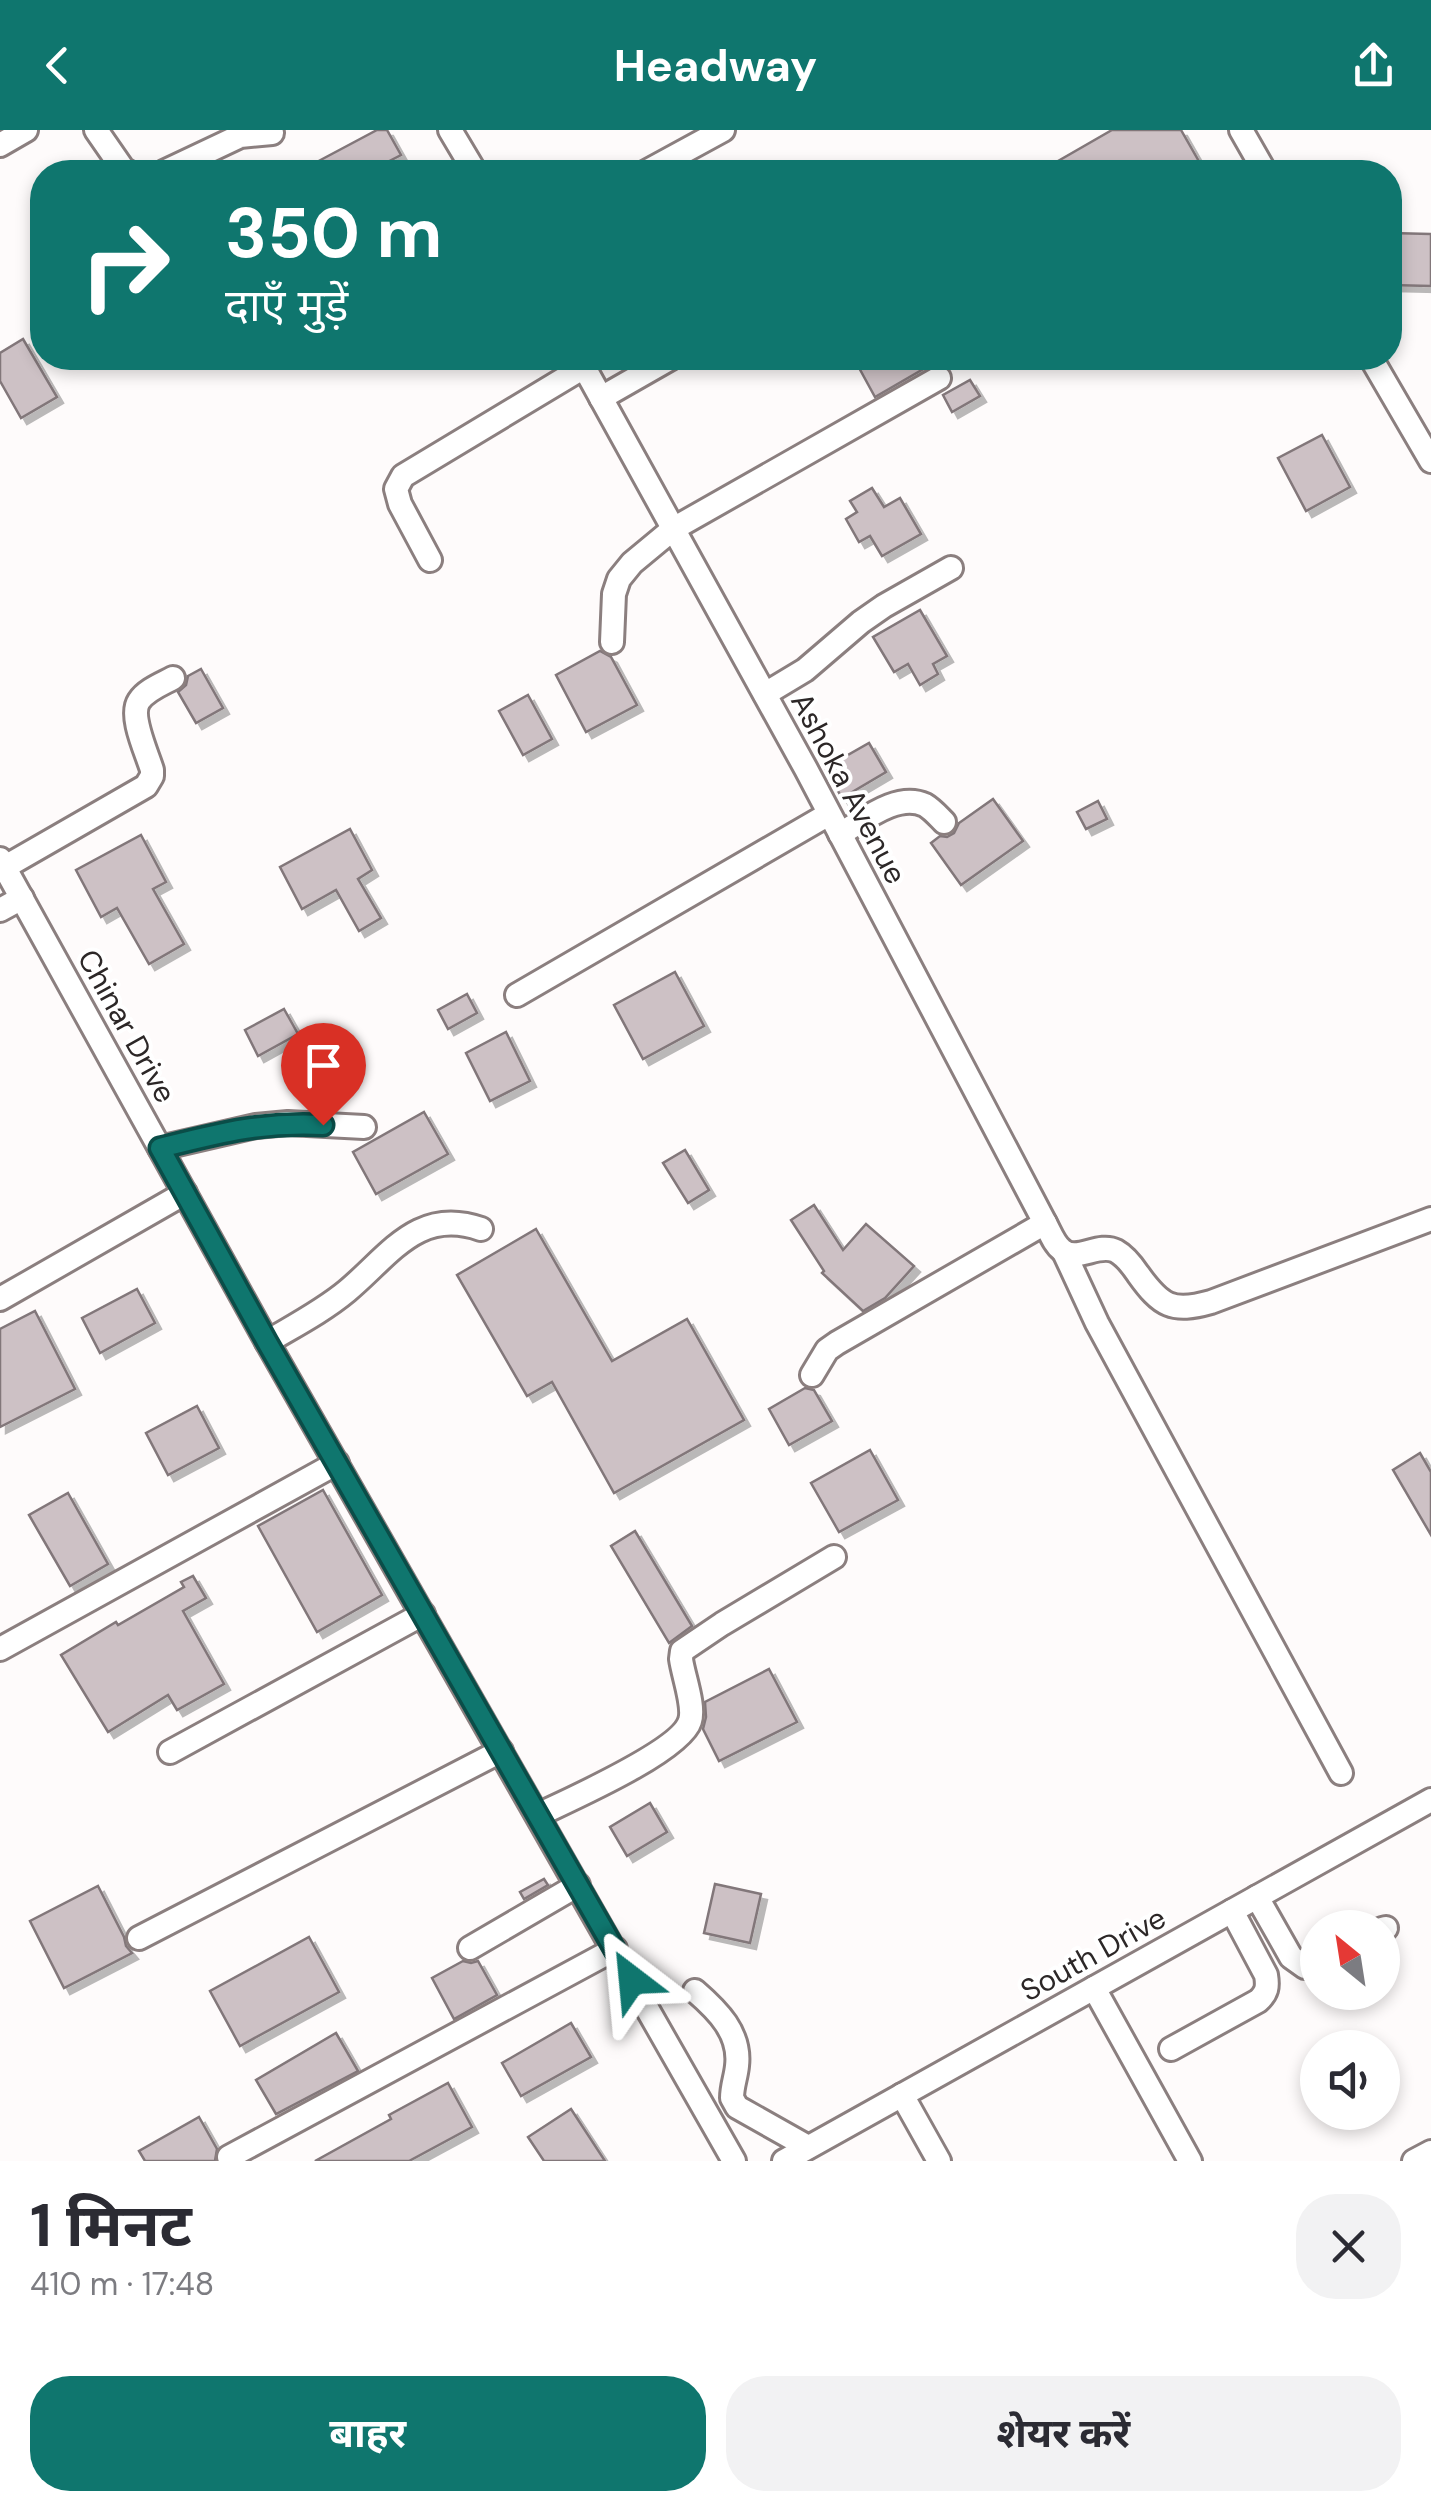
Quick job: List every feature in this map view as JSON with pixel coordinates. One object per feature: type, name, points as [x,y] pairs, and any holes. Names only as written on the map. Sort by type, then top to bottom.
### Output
[{"type":"street","points":[[0,144],[26,130]]},
{"type":"street","points":[[96,130],[117,160]]},
{"type":"street","points":[[450,130],[468,160]]},
{"type":"street","points":[[668,160],[723,130]]},
{"type":"street","points":[[1241,130],[1258,160]]},
{"type":"street","points":[[189,160],[240,136],[272,132]]},
{"type":"street","points":[[430,560],[400,504],[396,490],[403,476],[569,370]]},
{"type":"street","name":"Ashoka Avenue","points":[[585,370],[835,824],[1044,1223],[1341,1772]]},
{"type":"street","points":[[601,398],[650,370]]},
{"type":"street","points":[[1379,370],[1431,461]]},
{"type":"street","points":[[612,642],[618,579],[673,529],[939,378]]},
{"type":"street","points":[[764,694],[804,670],[884,606],[951,568]]},
{"type":"street","points":[[2,863],[146,786],[152,770],[135,712],[144,695],[172,678]]},
{"type":"street","points":[[518,995],[835,824],[910,801],[925,805],[944,822]]},
{"type":"street","name":"Chinar Drive","points":[[2,863],[267,1342],[734,2161]]},
{"type":"street","points":[[0,910],[22,898]]},
{"type":"street","points":[[160,1148],[256,1126],[288,1123],[364,1127]]},
{"type":"street","points":[[0,1299],[185,1192]]},
{"type":"street","points":[[1062,1250],[1078,1254],[1100,1248],[1114,1250],[1132,1265],[1162,1302],[1190,1308],[1431,1219]]},
{"type":"street","points":[[267,1342],[349,1290],[408,1237],[430,1226],[452,1222],[481,1229]]},
{"type":"street","points":[[812,1375],[837,1343],[1044,1223]]},
{"type":"street","points":[[0,1649],[336,1464]]},
{"type":"street","points":[[538,1815],[630,1768],[681,1735],[690,1720],[682,1652],[834,1557]]},
{"type":"street","points":[[170,1752],[422,1614]]},
{"type":"street","points":[[139,1938],[501,1751]]},
{"type":"street","name":"South Drive","points":[[784,2161],[1431,1800]]},
{"type":"street","points":[[470,1948],[578,1885]]},
{"type":"street","points":[[1257,1897],[1291,1957],[1300,1964]]},
{"type":"street","points":[[1171,2050],[1265,1995],[1266,1976],[1232,1911]]},
{"type":"street","points":[[229,2157],[615,1949]]},
{"type":"street","points":[[1094,1988],[1190,2161]]},
{"type":"street","points":[[695,1991],[716,2010],[734,2038],[737,2066],[732,2098],[737,2107],[808,2147]]},
{"type":"street","points":[[902,2095],[940,2161]]},
{"type":"street","points":[[1414,2161],[1431,2152]]},
{"type":"building","points":[[377,130],[387,130],[401,155],[391,160],[321,160]]},
{"type":"building","points":[[1112,130],[1181,130],[1198,160],[1060,160]]},
{"type":"building","points":[[1402,233],[1431,234],[1431,286],[1402,285]]},
{"type":"building","points":[[23,339],[30,351],[30,370],[41,370],[57,397],[21,418],[0,381],[0,353]]},
{"type":"building","points":[[860,370],[922,370],[875,397]]},
{"type":"building","points":[[970,380],[980,396],[952,412],[943,395]]},
{"type":"building","points":[[1322,435],[1350,487],[1306,511],[1278,458]]},
{"type":"building","points":[[872,488],[884,507],[900,498],[921,534],[882,556],[870,536],[859,542],[846,519],[857,512],[850,501]]},
{"type":"building","points":[[920,610],[947,656],[933,664],[938,674],[920,685],[908,664],[894,672],[873,637]]},
{"type":"building","points":[[600,651],[611,657],[637,705],[586,732],[556,675]]},
{"type":"building","points":[[201,669],[223,708],[196,723],[178,692],[186,685],[188,676]]},
{"type":"building","points":[[528,695],[552,739],[523,755],[499,711]]},
{"type":"building","points":[[869,743],[886,772],[842,798],[825,768]]},
{"type":"building","points":[[993,799],[1023,841],[961,885],[931,843],[954,833],[959,823]]},
{"type":"building","points":[[1098,801],[1107,819],[1086,829],[1077,812]]},
{"type":"building","points":[[350,829],[372,870],[358,879],[381,918],[359,931],[336,890],[302,909],[280,867]]},
{"type":"building","points":[[141,835],[166,882],[153,889],[184,944],[149,964],[117,908],[101,917],[76,870]]},
{"type":"building","points":[[675,972],[704,1026],[643,1059],[614,1005]]},
{"type":"building","points":[[467,994],[477,1013],[448,1029],[438,1010]]},
{"type":"building","points":[[284,1009],[298,1034],[258,1056],[245,1030]]},
{"type":"building","points":[[506,1032],[530,1081],[490,1101],[466,1053]]},
{"type":"building","points":[[424,1112],[448,1154],[376,1194],[353,1152]]},
{"type":"building","points":[[685,1150],[709,1190],[688,1203],[663,1163]]},
{"type":"building","points":[[814,1205],[843,1250],[866,1224],[914,1266],[885,1298],[863,1311],[822,1273],[791,1220]]},
{"type":"building","points":[[536,1229],[612,1361],[687,1319],[744,1420],[614,1493],[552,1382],[527,1396],[457,1275]]},
{"type":"building","points":[[137,1289],[155,1323],[100,1353],[82,1318]]},
{"type":"building","points":[[35,1311],[75,1389],[0,1427],[0,1329]]},
{"type":"building","points":[[805,1388],[814,1390],[832,1421],[789,1445],[769,1409]]},
{"type":"building","points":[[197,1406],[219,1448],[168,1475],[146,1433]]},
{"type":"building","points":[[870,1450],[898,1500],[839,1532],[811,1483]]},
{"type":"building","points":[[1420,1453],[1431,1472],[1431,1535],[1393,1470]]},
{"type":"building","points":[[323,1490],[382,1595],[317,1632],[258,1526]]},
{"type":"building","points":[[68,1493],[108,1564],[70,1586],[29,1515]]},
{"type":"building","points":[[635,1531],[692,1626],[669,1643],[611,1546]]},
{"type":"building","points":[[193,1576],[206,1598],[183,1611],[224,1684],[177,1710],[168,1695],[108,1732],[61,1655],[184,1587],[181,1582]]},
{"type":"building","points":[[769,1669],[797,1722],[719,1761],[703,1729],[705,1702]]},
{"type":"building","points":[[650,1803],[667,1832],[627,1856],[610,1827]]},
{"type":"building","points":[[544,1879],[548,1885],[524,1899],[520,1892]]},
{"type":"building","points":[[715,1884],[761,1894],[750,1943],[704,1933]]},
{"type":"building","points":[[98,1886],[132,1953],[64,1988],[30,1921]]},
{"type":"building","points":[[309,1937],[339,1992],[240,2046],[210,1991]]},
{"type":"building","points":[[463,1961],[478,1961],[497,1995],[454,2019],[432,1978]]},
{"type":"building","points":[[571,2023],[591,2057],[521,2096],[502,2063]]},
{"type":"building","points":[[336,2033],[358,2071],[276,2114],[256,2080]]},
{"type":"building","points":[[448,2083],[472,2127],[409,2161],[315,2161],[391,2119],[389,2115]]},
{"type":"building","points":[[571,2109],[605,2161],[544,2161],[528,2137]]},
{"type":"building","points":[[199,2117],[217,2149],[215,2161],[145,2161],[139,2151]]},
{"type":"route","points":[[323,1125],[256,1126],[160,1148],[632,1980]]}]
